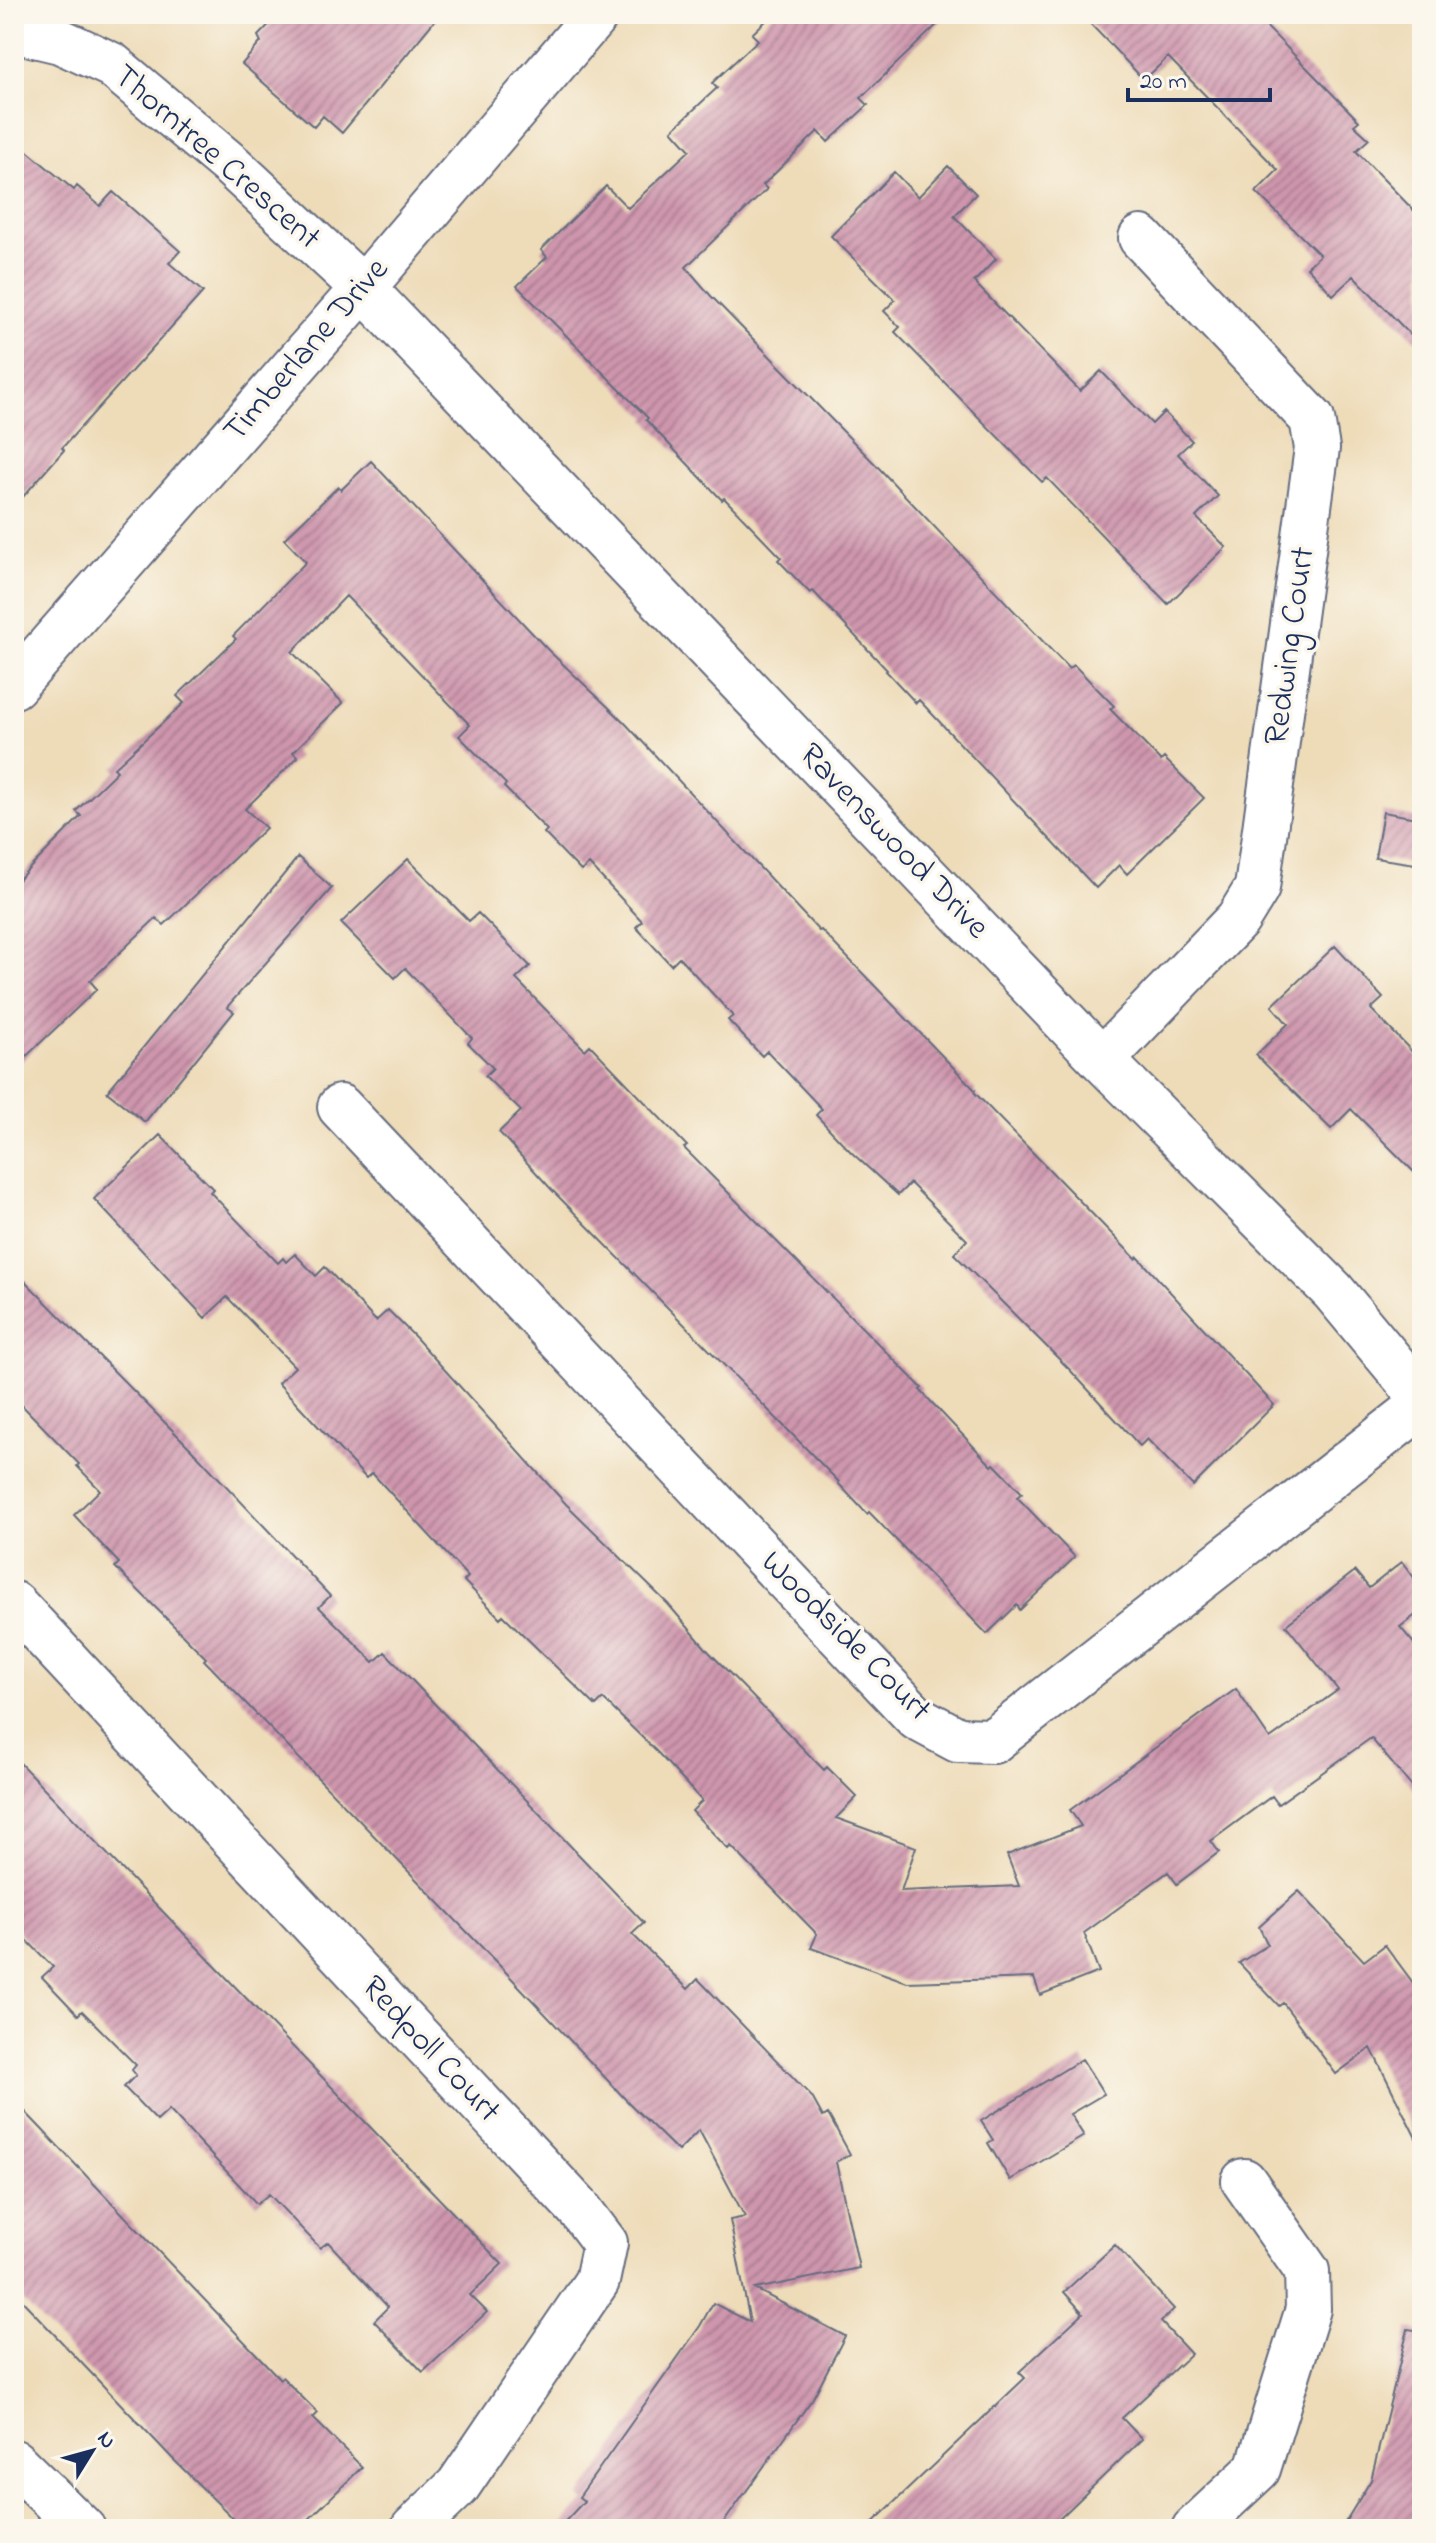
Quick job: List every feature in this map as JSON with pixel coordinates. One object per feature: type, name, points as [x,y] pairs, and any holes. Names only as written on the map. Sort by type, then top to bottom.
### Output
[{"type":"street","name":"Timberlane Drive","points":[[14,686],[363,288],[597,14]]},
{"type":"street","name":"Thorntree Crescent","points":[[14,30],[60,41],[112,65],[232,166],[363,288]]},
{"type":"street","name":"Redwing Court","points":[[1102,1060],[1238,919],[1257,888],[1317,448],[1312,419],[1141,238]]},
{"type":"street","name":"Ravenswood Drive","points":[[363,288],[1102,1060],[1333,1291],[1422,1398]]},
{"type":"street","name":"Woodside Court","points":[[340,1107],[917,1718],[958,1740],[993,1741],[1422,1405]]},
{"type":"street","name":"Redpoll Court","points":[[14,1604],[580,2210],[605,2243],[597,2281],[458,2486],[413,2529]]},
{"type":"street","points":[[1194,2529],[1258,2469],[1308,2309],[1307,2271],[1244,2181]]},
{"type":"street","points":[[14,2462],[83,2529]]},
{"type":"building","points":[[279,14],[440,14],[342,133],[323,116],[314,127],[242,64],[261,42],[258,36]]},
{"type":"building","points":[[773,14],[948,14],[861,98],[868,105],[828,142],[818,131],[763,185],[767,189],[686,267],[1069,669],[1074,665],[1114,706],[1110,709],[1161,761],[1164,758],[1204,798],[1127,874],[1119,865],[1096,888],[919,700],[916,703],[813,591],[810,593],[778,560],[781,557],[724,498],[722,500],[646,420],[648,418],[517,286],[547,257],[541,250],[606,186],[628,208],[690,150],[672,130],[717,88],[712,83],[758,40],[752,34]]},
{"type":"building","points":[[1081,14],[1254,14],[1359,121],[1354,125],[1369,139],[1356,151],[1422,219],[1422,347],[1354,276],[1333,295],[1307,267],[1320,255],[1256,192],[1278,170],[1168,57],[1144,80]]},
{"type":"building","points":[[14,140],[74,190],[77,186],[100,206],[113,192],[180,251],[169,263],[203,292],[62,448],[64,450],[14,507]]},
{"type":"building","points":[[948,166],[976,194],[954,216],[996,259],[974,282],[1080,391],[1101,371],[1152,424],[1164,412],[1192,441],[1178,454],[1218,496],[1196,517],[1226,547],[1168,604],[1047,478],[1042,482],[895,332],[900,327],[884,311],[895,300],[831,236],[894,172],[918,197]]},
{"type":"building","points":[[371,461],[548,650],[624,722],[819,931],[1136,1259],[1138,1257],[1274,1405],[1193,1486],[1147,1439],[1140,1446],[1070,1370],[954,1254],[967,1240],[910,1183],[898,1195],[851,1152],[816,1115],[822,1109],[767,1051],[762,1056],[728,1020],[733,1016],[679,957],[671,965],[636,927],[642,921],[589,864],[581,871],[544,833],[547,830],[459,736],[470,725],[346,596],[292,652],[343,703],[293,752],[298,757],[245,809],[266,828],[164,925],[156,918],[90,981],[97,989],[14,1068],[14,884],[81,816],[76,811],[117,771],[114,768],[184,703],[177,696],[236,639],[233,636],[306,562],[284,539],[338,487],[341,490]]},
{"type":"building","points":[[1383,812],[1422,819],[1422,865],[1375,858]]},
{"type":"building","points":[[298,857],[332,888],[227,1007],[234,1012],[145,1122],[107,1092]]},
{"type":"building","points":[[408,859],[469,921],[478,913],[530,966],[516,979],[585,1050],[590,1045],[687,1146],[684,1148],[922,1388],[920,1390],[992,1466],[994,1464],[1022,1493],[1017,1497],[1075,1557],[1020,1610],[1017,1605],[987,1634],[552,1190],[499,1132],[521,1111],[485,1076],[493,1068],[468,1043],[472,1038],[405,968],[395,978],[341,923]]},
{"type":"building","points":[[1335,946],[1383,998],[1371,1009],[1422,1062],[1422,1180],[1351,1109],[1331,1129],[1256,1055],[1288,1024],[1272,1006]]},
{"type":"building","points":[[160,1135],[278,1263],[283,1258],[286,1262],[295,1254],[316,1276],[325,1267],[376,1321],[388,1310],[416,1338],[566,1504],[668,1604],[709,1652],[824,1770],[827,1767],[857,1797],[836,1818],[916,1847],[901,1891],[1019,1886],[1007,1855],[1081,1826],[1070,1810],[1236,1689],[1270,1739],[1338,1690],[1286,1625],[1355,1571],[1369,1588],[1402,1562],[1422,1588],[1422,1610],[1400,1627],[1422,1653],[1422,1799],[1371,1738],[1278,1804],[1272,1796],[1211,1841],[1219,1852],[1177,1884],[1168,1872],[1084,1933],[1099,1972],[1040,1995],[1034,1978],[907,1982],[811,1948],[817,1934],[731,1846],[728,1849],[692,1811],[702,1801],[659,1754],[603,1699],[596,1706],[503,1615],[500,1618],[464,1581],[468,1577],[372,1473],[366,1478],[278,1383],[295,1367],[227,1297],[205,1318],[94,1199]]},
{"type":"building","points":[[14,1270],[197,1455],[330,1596],[319,1607],[374,1662],[385,1652],[644,1923],[632,1934],[688,1989],[698,1979],[812,2097],[823,2117],[828,2114],[850,2154],[836,2162],[859,2268],[755,2289],[845,2336],[813,2398],[719,2529],[558,2529],[584,2501],[579,2497],[713,2303],[750,2322],[730,2220],[745,2217],[699,2130],[678,2151],[115,1567],[119,1563],[74,1515],[100,1490],[14,1397]]},
{"type":"building","points":[[14,1757],[502,2264],[470,2295],[487,2312],[423,2372],[374,2321],[388,2307],[328,2242],[320,2248],[269,2194],[257,2204],[169,2110],[157,2121],[124,2087],[136,2075],[132,2070],[136,2065],[82,2011],[78,2015],[42,1977],[53,1967],[14,1927]]},
{"type":"building","points":[[1299,1891],[1364,1961],[1385,1945],[1422,1995],[1422,2150],[1371,2048],[1336,2074],[1283,2003],[1279,2006],[1239,1963],[1268,1945],[1259,1927]]},
{"type":"building","points":[[1082,2059],[1104,2094],[1070,2114],[1084,2136],[1010,2180],[988,2143],[993,2140],[981,2121]]},
{"type":"building","points":[[14,2100],[280,2379],[282,2377],[318,2413],[313,2418],[362,2467],[299,2529],[244,2529],[14,2292]]},
{"type":"building","points":[[1115,2245],[1174,2309],[1161,2322],[1191,2354],[1122,2418],[1142,2439],[1049,2529],[866,2529],[1025,2378],[1019,2372],[1083,2313],[1064,2292]]},
{"type":"building","points":[[1408,2329],[1422,2331],[1422,2529],[1341,2529],[1371,2480]]}]
